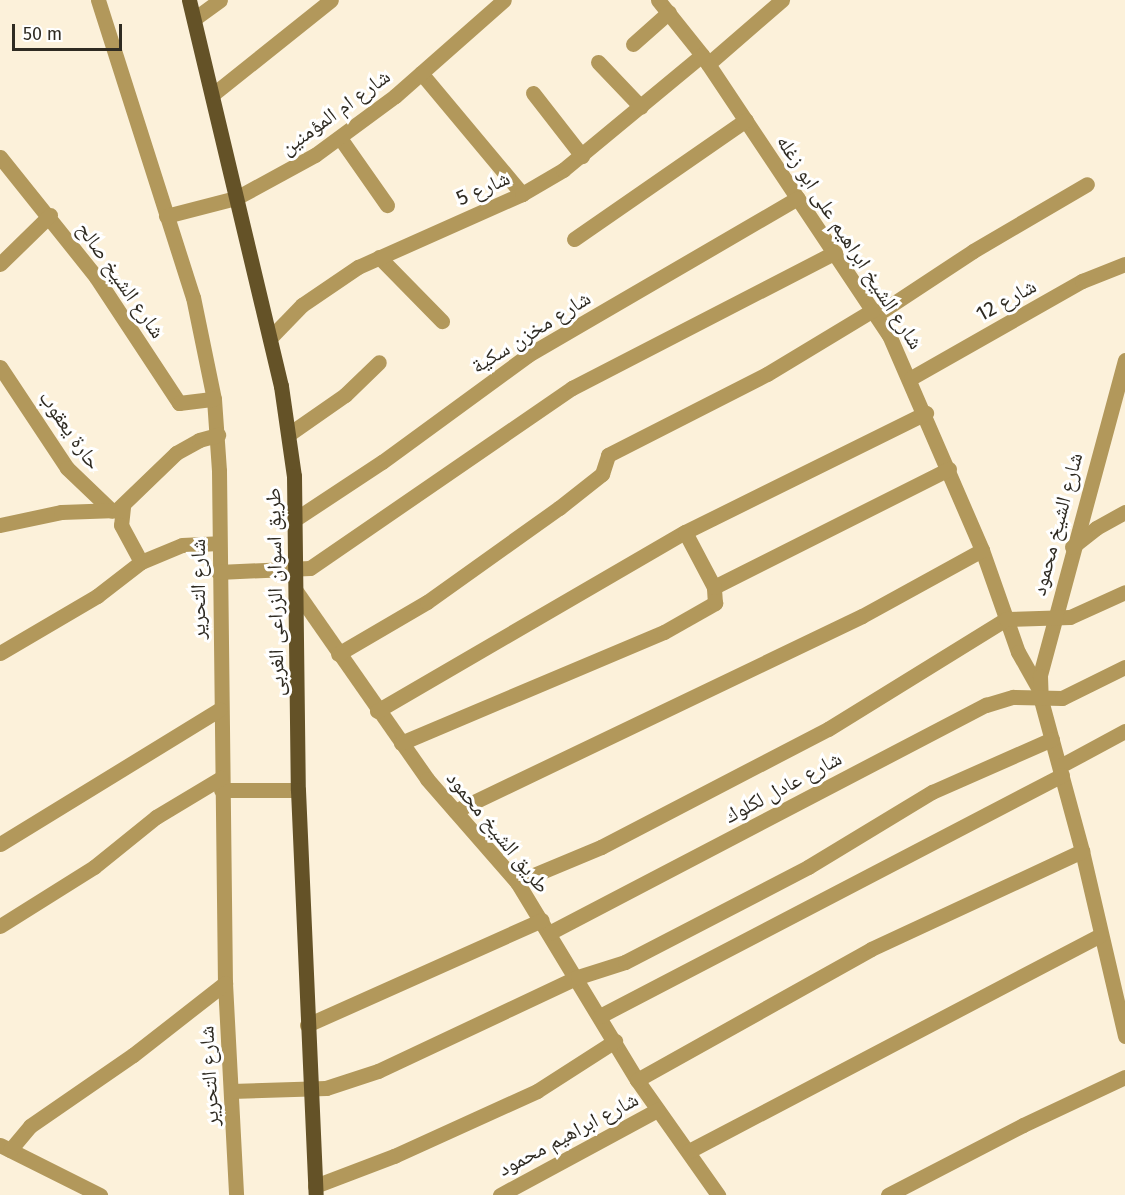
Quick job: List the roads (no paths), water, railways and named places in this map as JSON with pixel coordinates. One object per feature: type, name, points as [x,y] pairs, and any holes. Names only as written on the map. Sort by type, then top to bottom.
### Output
[{"type":"main road","name":"طريق اسوان الزراعى الغربى","points":[[189,0],[270,338],[289,435],[297,518],[298,790],[316,1190]]},
{"type":"street","name":"شارع التحرير","points":[[98,0],[200,326],[214,399],[218,435],[225,983],[236,1195]]},
{"type":"street","points":[[194,19],[219,0]]},
{"type":"street","points":[[212,95],[331,0]]},
{"type":"street","name":"شارع ام المؤمنين","points":[[166,216],[236,198],[290,171],[340,138],[421,73],[504,0]]},
{"type":"street","name":"شارع الشيخ ابراهيم على ابو زغله","points":[[658,0],[705,60],[875,312],[911,378],[982,550],[1018,652],[1040,696]]},
{"type":"street","name":"شارع 5","points":[[270,338],[320,291],[379,257],[522,194],[582,156],[641,107],[782,0]]},
{"type":"street","points":[[633,44],[669,12]]},
{"type":"street","points":[[598,62],[641,107]]},
{"type":"street","points":[[421,73],[522,194]]},
{"type":"street","points":[[533,93],[582,156]]},
{"type":"street","points":[[574,239],[746,120]]},
{"type":"street","points":[[340,138],[387,205]]},
{"type":"street","name":"شارع الشيخ صالح","points":[[0,157],[50,216],[179,403],[214,399]]},
{"type":"street","points":[[338,654],[427,602],[558,508],[602,474],[608,455],[767,374],[875,312],[1087,184]]},
{"type":"street","name":"شارع مخزن سكية","points":[[297,518],[382,462],[520,360],[798,198]]},
{"type":"street","points":[[0,264],[50,216]]},
{"type":"street","points":[[218,572],[296,570],[320,562],[572,388],[835,252]]},
{"type":"street","points":[[379,257],[442,321]]},
{"type":"street","name":"شارع 12","points":[[911,378],[1082,281],[1125,264]]},
{"type":"street","name":"شارع الشيخ محمود","points":[[1040,696],[1041,664],[1072,547],[1118,406],[1125,360]]},
{"type":"street","points":[[289,435],[345,395],[379,363]]},
{"type":"street","name":"حارة يعقوب","points":[[0,367],[67,468],[117,509]]},
{"type":"street","points":[[377,711],[685,532],[926,413]]},
{"type":"street","points":[[0,525],[61,512],[117,509],[176,453],[218,435]]},
{"type":"street","points":[[714,587],[949,470]]},
{"type":"street","points":[[117,509],[121,525],[141,562]]},
{"type":"street","points":[[1072,547],[1096,528],[1125,512]]},
{"type":"street","points":[[400,743],[664,632],[715,603],[714,587],[685,532]]},
{"type":"street","points":[[0,653],[96,596],[141,562],[182,545],[218,543]]},
{"type":"street","points":[[454,811],[862,616],[982,550]]},
{"type":"street","name":"طريق الشيخ محمود","points":[[296,591],[400,743],[454,811],[518,882],[578,977],[637,1080],[718,1195]]},
{"type":"street","points":[[518,882],[601,847],[828,729],[1006,619],[1079,615],[1125,592]]},
{"type":"street","name":"شارع عادل لكلوك","points":[[307,1025],[545,926],[986,705],[1013,697],[1072,694],[1125,667]]},
{"type":"street","points":[[1040,696],[1082,851],[1125,1036]]},
{"type":"street","points":[[0,844],[220,709]]},
{"type":"street","points":[[600,1016],[1061,770],[1125,731]]},
{"type":"street","points":[[231,1091],[310,1090],[339,1085],[378,1071],[578,977],[625,962],[808,867],[932,792],[1052,739]]},
{"type":"street","points":[[0,926],[94,867],[156,817],[221,784],[298,790]]},
{"type":"street","points":[[637,1080],[870,948],[1082,851]]},
{"type":"street","points":[[689,1151],[1100,935]]},
{"type":"street","points":[[100,1195],[5,1147],[30,1125],[133,1055],[225,983]]},
{"type":"street","points":[[316,1190],[537,1091],[615,1041]]},
{"type":"street","points":[[888,1195],[1023,1125],[1125,1077]]},
{"type":"street","name":"شارع ابراهيم محمود","points":[[500,1195],[657,1110]]}]
